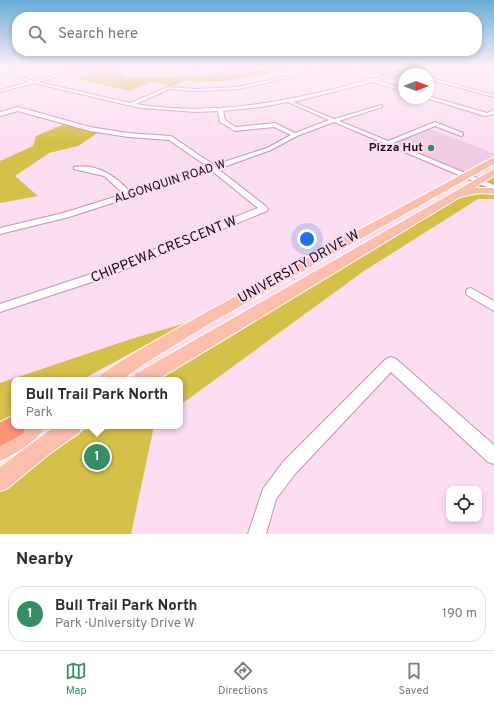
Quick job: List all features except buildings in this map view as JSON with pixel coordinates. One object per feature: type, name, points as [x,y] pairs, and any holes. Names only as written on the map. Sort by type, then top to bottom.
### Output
[{"type":"highway","points":[[0,436],[11,429]]},
{"type":"main road","name":"UNIVERSITY DRIVE W","points":[[111,377],[206,319],[494,160]]},
{"type":"main road","name":"UNIVERSITY DRIVE W","points":[[146,377],[494,172]]},
{"type":"main road","points":[[447,199],[479,190],[494,191]]},
{"type":"main road","points":[[0,451],[32,429]]},
{"type":"main road","points":[[0,480],[68,429]]},
{"type":"street","points":[[80,92],[131,104],[171,110],[220,110],[261,107],[290,102],[327,92]]},
{"type":"street","points":[[131,104],[159,92]]},
{"type":"street","points":[[479,92],[494,96]]},
{"type":"street","points":[[434,99],[487,115],[494,112]]},
{"type":"street","points":[[290,102],[494,188]]},
{"type":"street","name":"ALGONQUIN ROAD W","points":[[0,231],[66,215],[213,168],[269,149],[295,135],[335,120],[380,106]]},
{"type":"street","points":[[0,114],[18,108],[90,129],[128,135],[171,138],[213,168]]},
{"type":"street","points":[[220,110],[222,121],[235,129],[275,125],[295,135]]},
{"type":"street","points":[[389,143],[435,124],[460,134]]},
{"type":"street","points":[[76,168],[101,171],[108,174],[114,178],[129,195]]},
{"type":"street","name":"CHIPPEWA CRESCENT W","points":[[0,308],[113,272],[264,209],[213,168]]},
{"type":"street","points":[[471,292],[494,307]]},
{"type":"street","points":[[256,534],[269,495],[289,468],[391,363],[494,456]]},
{"type":"shaded area","points":[[67,123],[101,131],[78,146],[49,153],[15,176],[38,196],[0,203],[0,161],[33,146],[36,136]]},
{"type":"shaded area","points":[[427,128],[494,153],[494,160],[465,176],[389,143]]},
{"type":"shaded area","points":[[494,172],[494,199],[478,199],[364,271],[183,403],[183,377],[146,377]]},
{"type":"shaded area","points":[[189,322],[87,377],[18,377],[128,340]]},
{"type":"shaded area","points":[[11,379],[11,418],[0,424],[0,383]]},
{"type":"shaded area","points":[[86,429],[153,429],[131,534],[0,534],[0,490]]},
{"type":"place","name":"Pizza Hut","points":[[431,148]]},
{"type":"place","name":"Bull Trail Park North","points":[[97,457]]}]
